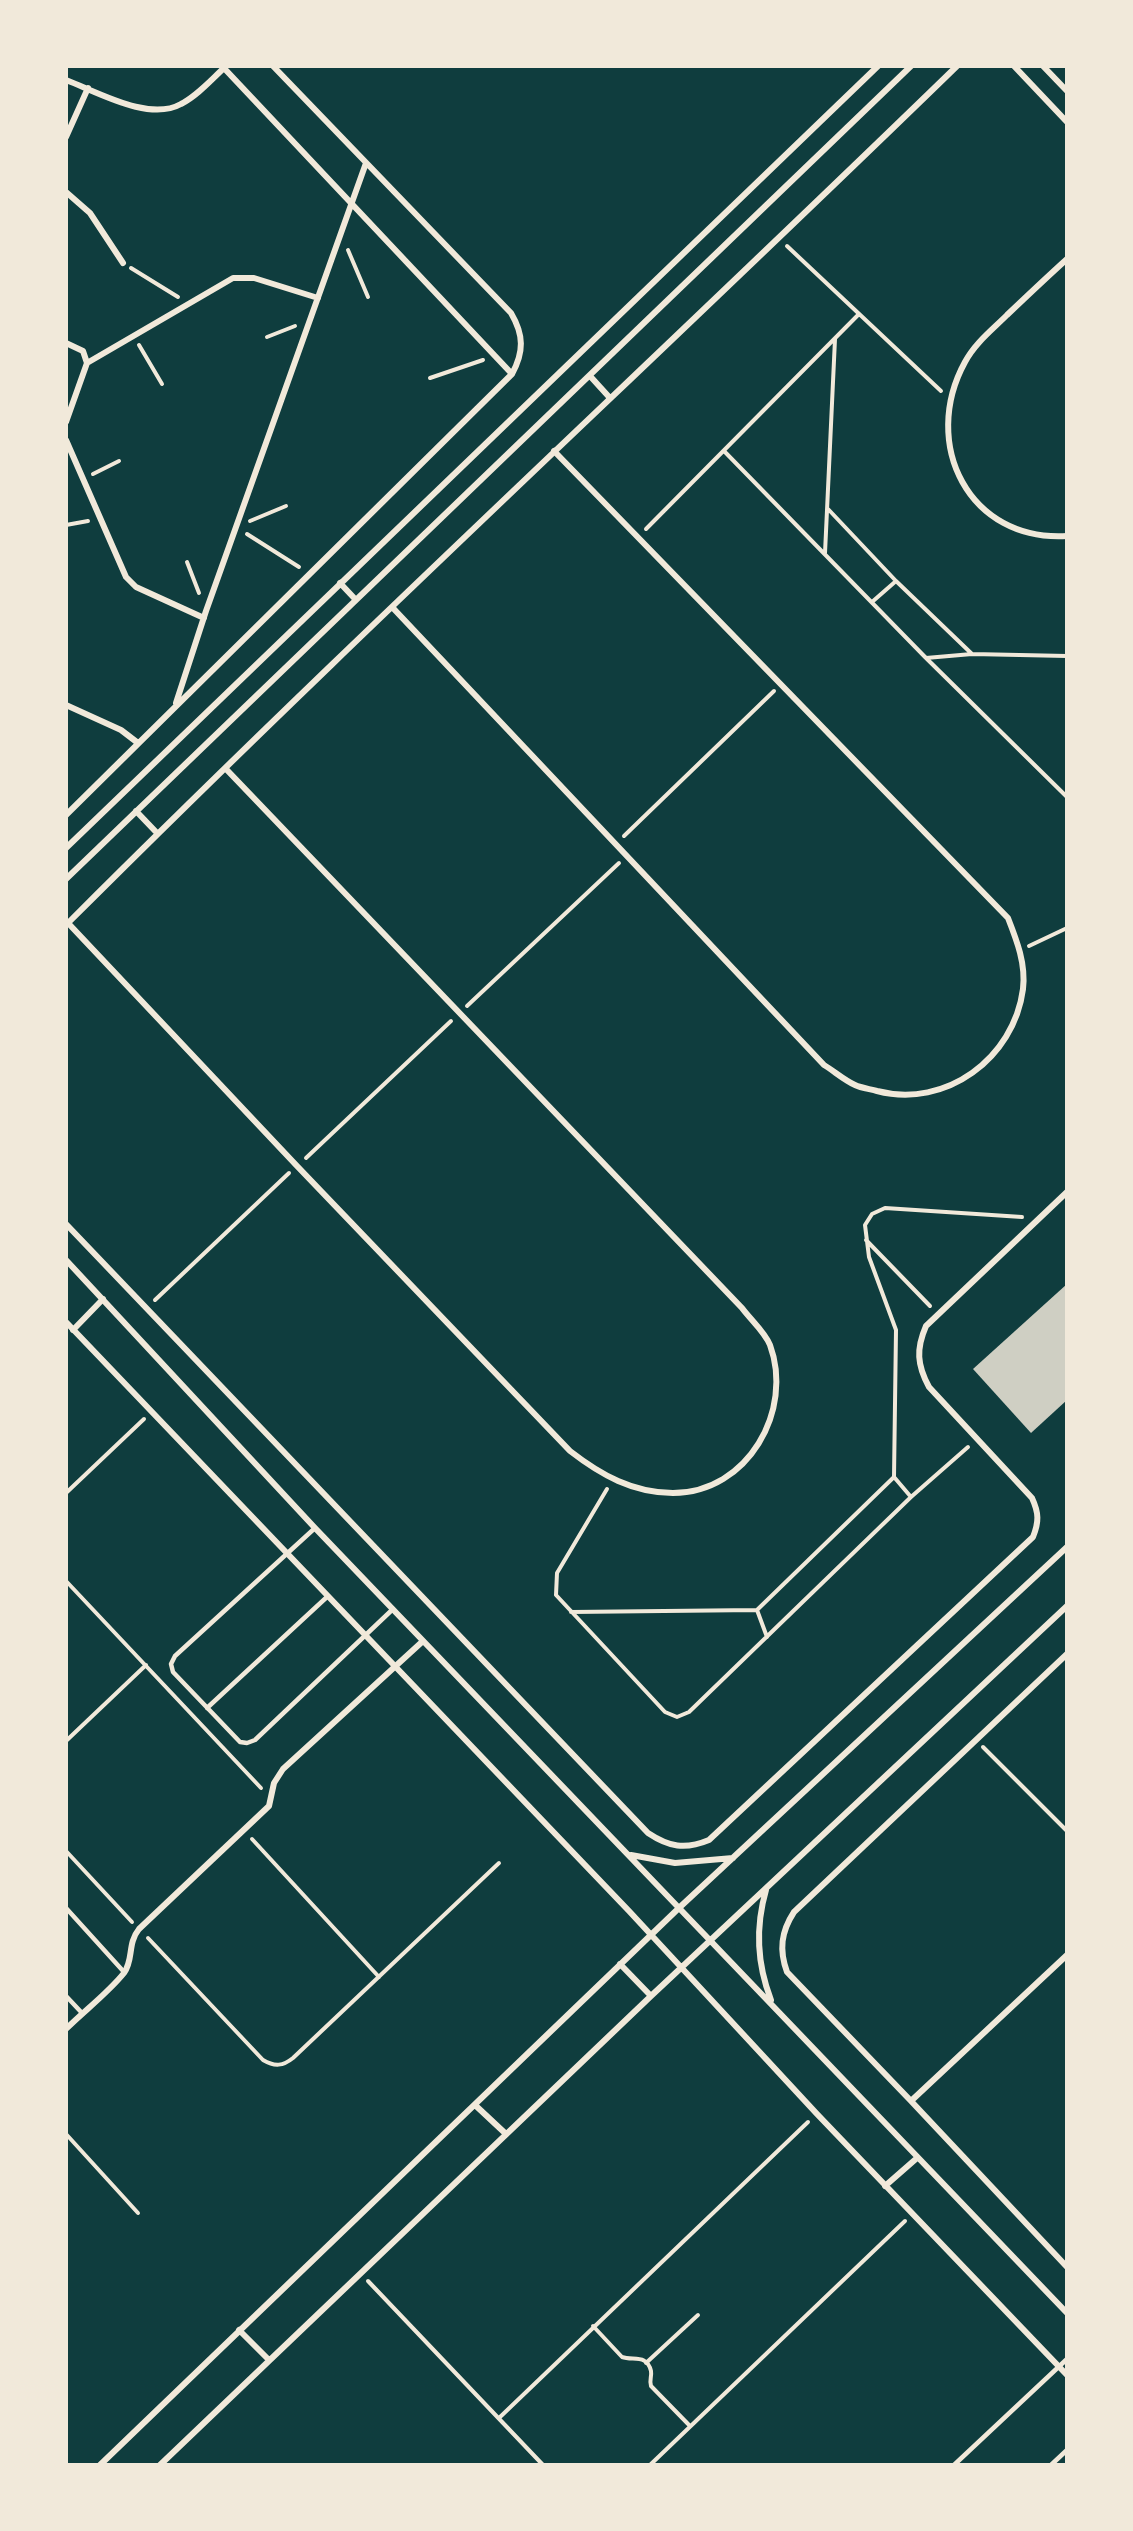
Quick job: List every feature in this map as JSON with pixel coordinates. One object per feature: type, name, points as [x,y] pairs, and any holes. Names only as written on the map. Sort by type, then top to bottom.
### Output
[{"type":"street","points":[[66,815],[512,374],[519,359],[522,343],[519,327],[511,313],[273,66]]},
{"type":"street","points":[[66,848],[878,66]]},
{"type":"street","points":[[66,879],[911,66]]},
{"type":"street","points":[[226,769],[742,1308],[769,1342],[777,1371],[776,1400],[768,1429],[752,1454],[731,1473],[704,1487],[675,1493],[646,1491],[613,1480],[570,1451],[67,924],[157,833],[957,66]]},
{"type":"street","points":[[1014,66],[1067,122]]},
{"type":"street","points":[[1043,66],[1067,91]]},
{"type":"street","points":[[66,80],[142,109],[157,111],[174,108],[185,102],[223,67],[512,374]]},
{"type":"street","points":[[66,137],[88,88]]},
{"type":"street","points":[[175,707],[206,611],[366,163]]},
{"type":"street","points":[[66,192],[90,213],[123,263]]},
{"type":"street","points":[[1067,259],[977,344],[965,360],[951,399],[948,439],[959,478],[969,495],[982,510],[1015,529],[1045,535],[1067,536]]},
{"type":"street","points":[[87,363],[233,278],[241,276],[254,278],[318,298]]},
{"type":"street","points":[[66,343],[83,351],[87,363],[66,422]]},
{"type":"street","points":[[590,376],[610,398]]},
{"type":"street","points":[[66,440],[130,582],[204,618]]},
{"type":"street","points":[[392,607],[824,1065],[856,1085],[892,1095],[929,1093],[964,1079],[993,1056],[1014,1024],[1023,988],[1020,951],[1008,918],[554,451]]},
{"type":"street","points":[[340,583],[356,600]]},
{"type":"street","points":[[66,705],[122,730],[138,743]]},
{"type":"street","points":[[136,811],[157,833]]},
{"type":"street","points":[[66,1224],[648,1833],[663,1843],[678,1847],[694,1846],[709,1840],[1033,1537],[1038,1522],[1037,1509],[1032,1498],[929,1387],[921,1373],[918,1357],[920,1341],[926,1326],[1067,1192]]},
{"type":"street","points":[[66,1260],[315,1528],[631,1855],[1067,2313]]},
{"type":"street","points":[[73,1330],[103,1299]]},
{"type":"street","points":[[66,1322],[651,1935],[912,2215],[1067,2374]]},
{"type":"street","points":[[100,2465],[680,1907],[1067,1547]]},
{"type":"street","points":[[160,2465],[651,1996],[1067,1605]]},
{"type":"street","points":[[66,2029],[124,1972],[133,1936],[139,1929],[269,1806],[274,1783],[283,1769],[423,1641]]},
{"type":"street","points":[[1066,2264],[787,1972],[783,1960],[783,1935],[794,1912],[1067,1654]]},
{"type":"street","points":[[631,1855],[675,1863],[734,1858]]},
{"type":"street","points":[[767,1888],[759,1927],[758,1947],[760,1966],[772,2004]]},
{"type":"street","points":[[911,2102],[1067,1955]]},
{"type":"street","points":[[620,1964],[651,1996]]},
{"type":"street","points":[[476,2105],[506,2134]]},
{"type":"street","points":[[885,2186],[917,2158]]},
{"type":"street","points":[[239,2330],[269,2360]]},
{"type":"lane","points":[[315,1528],[181,1650],[171,1664],[173,1672],[207,1708],[240,1742],[247,1743],[261,1734],[393,1610]]},
{"type":"lane","points":[[207,1708],[328,1596]]},
{"type":"lane","points":[[66,1908],[124,1972]]},
{"type":"lane","points":[[66,1996],[82,2013]]},
{"type":"lane","points":[[954,2465],[1067,2359]]},
{"type":"lane","points":[[1051,2465],[1067,2450]]},
{"type":"path","points":[[341,233],[368,297]]},
{"type":"path","points":[[778,238],[951,399]]},
{"type":"path","points":[[123,263],[189,304]]},
{"type":"path","points":[[637,538],[859,314]]},
{"type":"path","points":[[267,337],[310,320]]},
{"type":"path","points":[[134,336],[162,384]]},
{"type":"path","points":[[825,554],[835,339]]},
{"type":"path","points":[[430,378],[495,356]]},
{"type":"path","points":[[724,451],[926,658],[1067,797]]},
{"type":"path","points":[[83,479],[119,461]]},
{"type":"path","points":[[236,527],[286,507]]},
{"type":"path","points":[[827,509],[972,654]]},
{"type":"path","points":[[66,525],[100,518]]},
{"type":"path","points":[[236,527],[309,574]]},
{"type":"path","points":[[187,562],[206,611]]},
{"type":"path","points":[[872,602],[896,580]]},
{"type":"path","points":[[926,658],[972,654],[1067,656]]},
{"type":"path","points":[[616,843],[781,685]]},
{"type":"path","points":[[146,1308],[626,856]]},
{"type":"path","points":[[1020,951],[1067,928]]},
{"type":"path","points":[[911,1497],[894,1477],[896,1330],[869,1257],[865,1226],[872,1214],[885,1208],[1038,1218]]},
{"type":"path","points":[[866,1240],[939,1314]]},
{"type":"path","points":[[66,1492],[152,1411]]},
{"type":"path","points":[[613,1480],[557,1573],[556,1595],[665,1712],[677,1718],[689,1712],[911,1497],[977,1438]]},
{"type":"path","points":[[571,1612],[757,1610],[894,1477]]},
{"type":"path","points":[[66,1581],[272,1798]]},
{"type":"path","points":[[757,1610],[767,1636]]},
{"type":"path","points":[[66,1741],[146,1665]]},
{"type":"path","points":[[976,1740],[1067,1832]]},
{"type":"path","points":[[243,1830],[379,1977]]},
{"type":"path","points":[[66,1851],[263,2060],[270,2065],[279,2066],[293,2058],[499,1863]]},
{"type":"path","points":[[499,2418],[817,2114]]},
{"type":"path","points":[[66,2134],[138,2213]]},
{"type":"path","points":[[650,2465],[912,2215]]},
{"type":"path","points":[[361,2274],[543,2465]]},
{"type":"path","points":[[646,2363],[698,2315]]},
{"type":"path","points":[[593,2326],[622,2357],[640,2358],[646,2363],[651,2371],[651,2386],[690,2427]]},
{"type":"building","points":[[1067,1284],[1067,1400],[1031,1433],[973,1369]]}]
